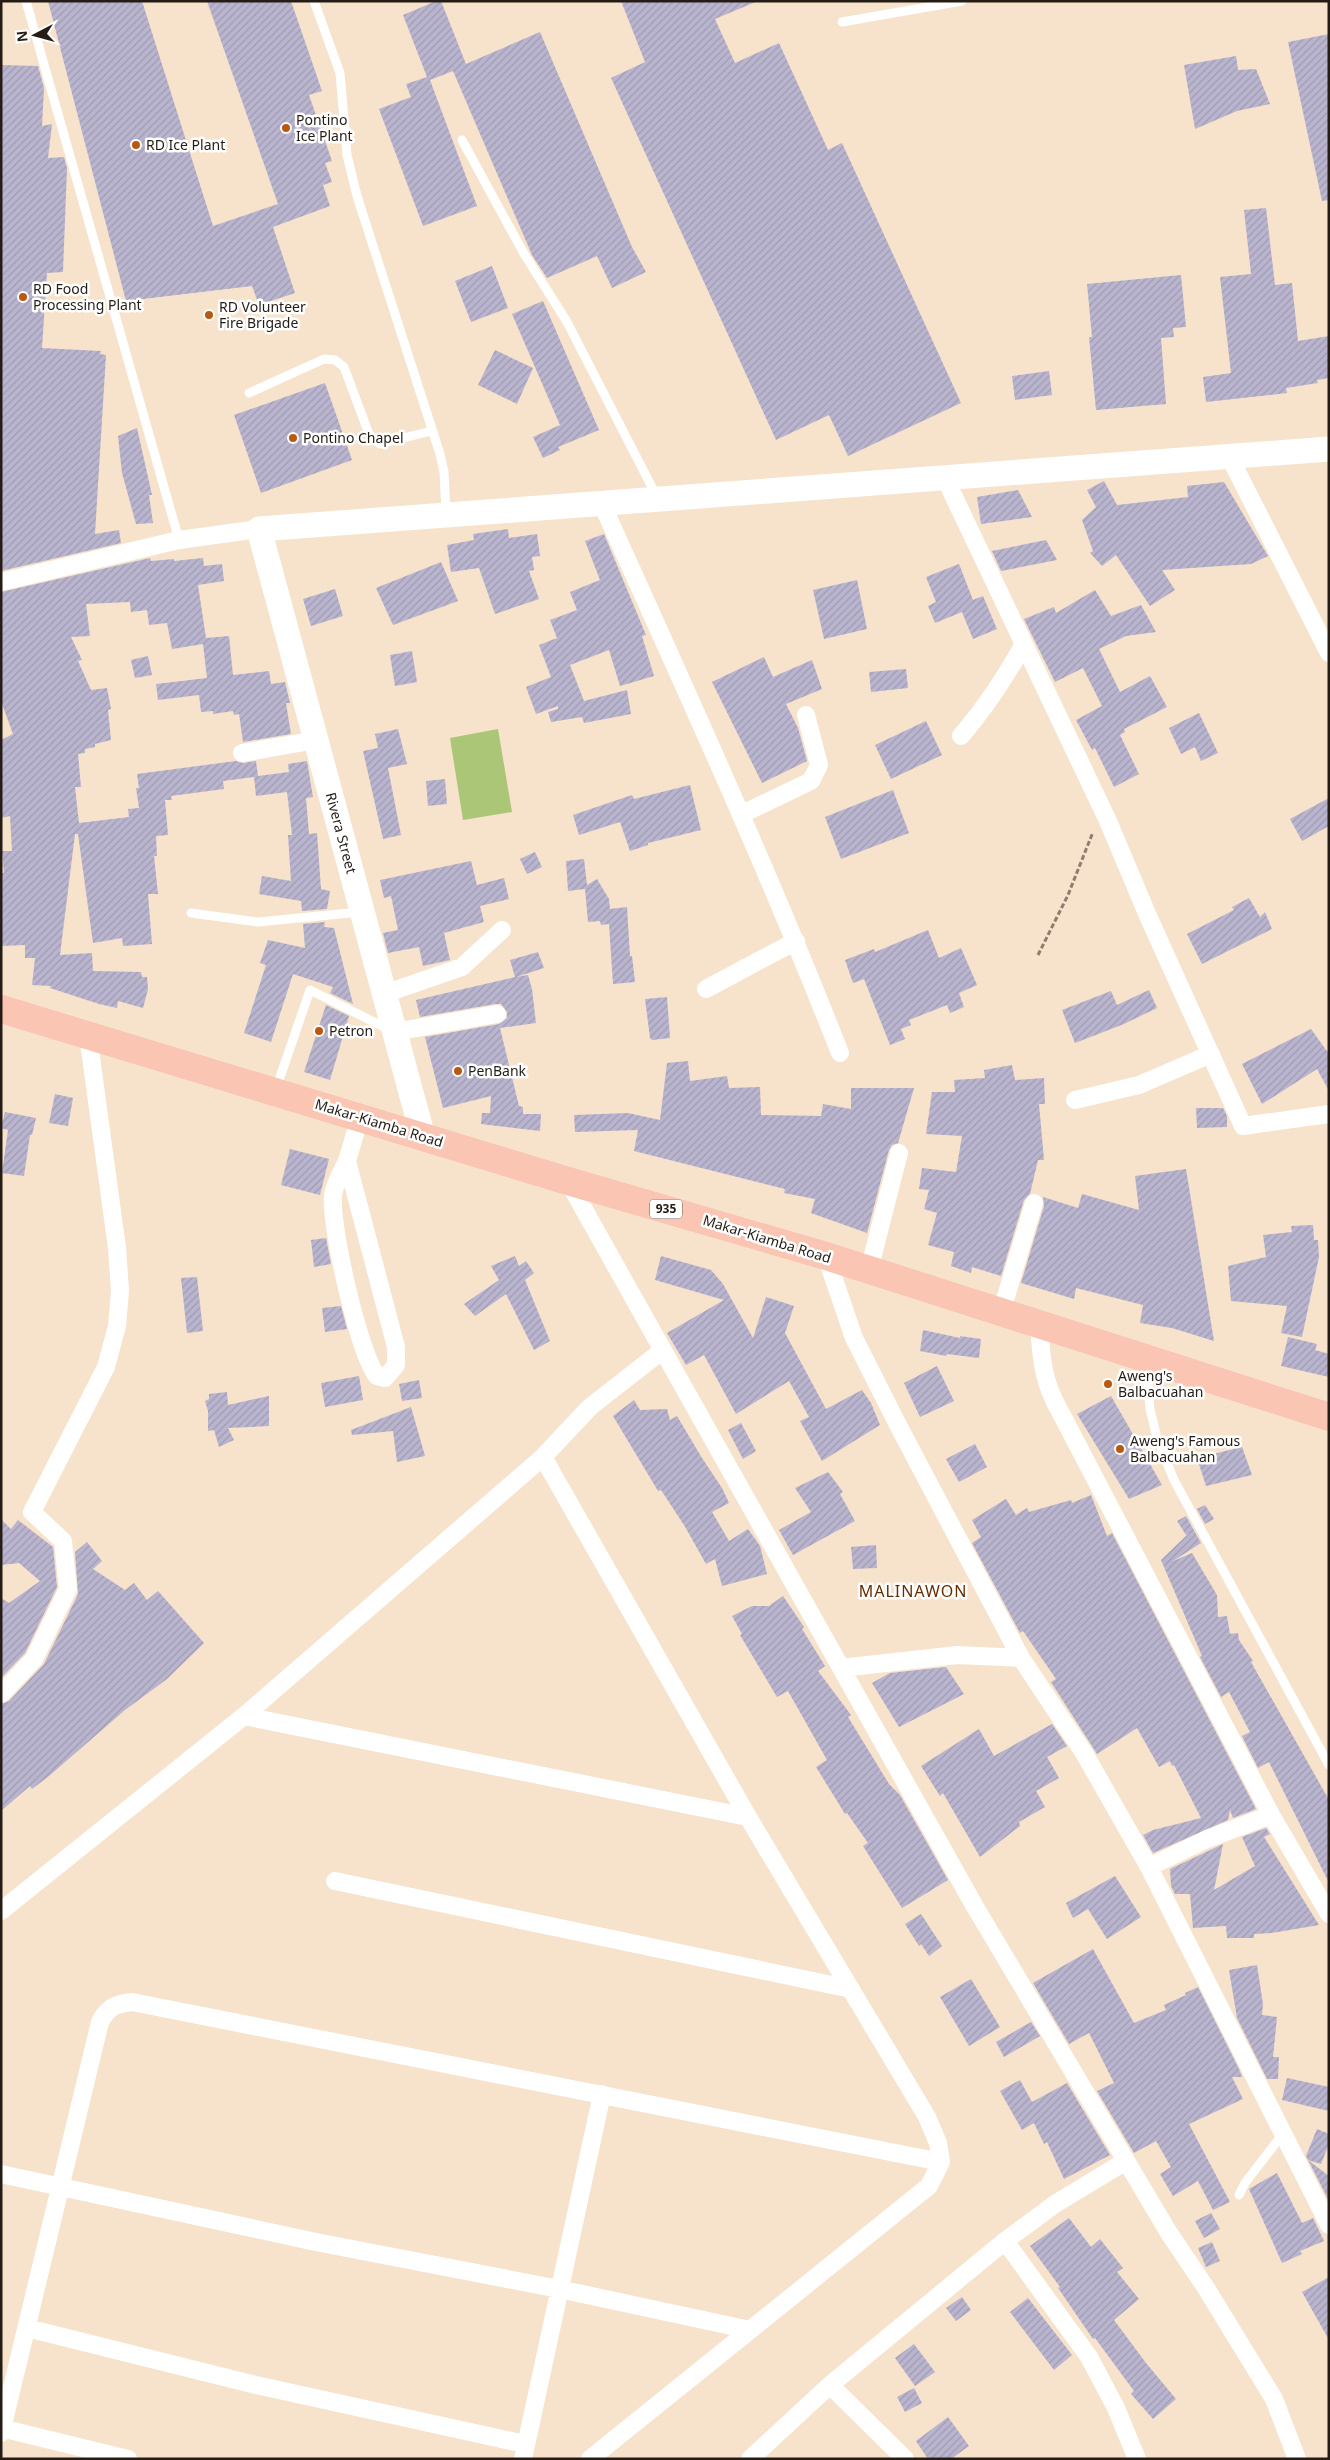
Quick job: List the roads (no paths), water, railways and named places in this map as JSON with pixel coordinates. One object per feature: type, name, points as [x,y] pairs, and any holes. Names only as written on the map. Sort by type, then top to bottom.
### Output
[{"type":"main road","name":"Makar-Kiamba Road","points":[[1,1009],[568,1181],[826,1256],[1146,1359],[1326,1421]]},
{"type":"street","points":[[1,582],[179,540],[259,529],[1329,449]]},
{"type":"street","points":[[1229,456],[1329,653]]},
{"type":"street","points":[[945,478],[1102,808],[1148,916],[1243,1126],[1329,1114]]},
{"type":"street","points":[[602,504],[742,814],[796,941],[840,1053]]},
{"type":"street","name":"Rivera Street","points":[[259,529],[423,1137]]},
{"type":"street","points":[[961,736],[984,710],[1001,685],[1024,644]]},
{"type":"street","points":[[742,814],[811,781],[819,765],[806,715]]},
{"type":"street","points":[[242,753],[316,740]]},
{"type":"street","points":[[384,994],[462,967],[502,930]]},
{"type":"street","points":[[706,988],[796,941]]},
{"type":"street","points":[[394,1032],[497,1014]]},
{"type":"street","points":[[1,1694],[34,1659],[68,1589],[62,1541],[32,1512],[106,1367],[117,1326],[120,1291],[117,1248],[88,1035]]},
{"type":"street","points":[[1075,1100],[1139,1085],[1211,1054]]},
{"type":"street","points":[[348,1161],[396,1347],[396,1365],[385,1378],[377,1376],[371,1369],[366,1356],[348,1291],[333,1217],[333,1195],[348,1161],[360,1117]]},
{"type":"street","points":[[869,1270],[899,1153]]},
{"type":"street","points":[[568,1181],[974,1905],[1126,2161],[1274,2399],[1297,2459]]},
{"type":"street","points":[[1001,1313],[1034,1203]]},
{"type":"street","points":[[826,1256],[854,1338],[898,1425],[1020,1658],[1084,1753],[1149,1867],[1210,1986],[1282,2135],[1329,2225]]},
{"type":"street","points":[[1039,1325],[1046,1383],[1271,1815],[1329,1914]]},
{"type":"street","points":[[1,1911],[244,1716],[543,1457],[590,1407],[663,1350]]},
{"type":"street","points":[[543,1457],[748,1817],[927,2116],[938,2143],[941,2162],[929,2186],[590,2459]]},
{"type":"street","points":[[841,1668],[940,1656],[1020,1658]]},
{"type":"street","points":[[244,1716],[748,1817]]},
{"type":"street","points":[[1149,1867],[1207,1839],[1271,1815]]},
{"type":"street","points":[[335,1881],[851,1990]]},
{"type":"street","points":[[128,2459],[2,2430],[100,2022],[106,2009],[117,2003],[132,2002],[941,2162]]},
{"type":"street","points":[[27,2328],[524,2452],[602,2094]]},
{"type":"street","points":[[750,2459],[830,2385],[1005,2241],[1055,2204],[1126,2161]]},
{"type":"street","points":[[1,2174],[316,2242],[559,2289],[750,2330]]},
{"type":"street","points":[[1005,2241],[1089,2357],[1116,2408],[1137,2459]]},
{"type":"street","points":[[830,2385],[905,2459]]},
{"type":"lane","points":[[26,1],[179,540]]},
{"type":"lane","points":[[314,1],[340,73],[346,155],[357,196],[444,472],[446,516]]},
{"type":"lane","points":[[842,22],[962,1]]},
{"type":"lane","points":[[462,140],[523,252],[567,322],[658,500]]},
{"type":"lane","points":[[249,393],[324,359],[335,360],[344,367],[369,434],[380,444],[432,431]]},
{"type":"lane","points":[[190,913],[258,922],[362,912]]},
{"type":"lane","points":[[275,1091],[310,990],[394,1032]]},
{"type":"lane","points":[[1146,1359],[1150,1409],[1157,1438],[1174,1480],[1329,1765]]},
{"type":"lane","points":[[1239,2195],[1245,2183],[1282,2135]]},
{"type":"place","name":"Pontino Ice Plant","points":[[286,128]]},
{"type":"place","name":"RD Ice Plant","points":[[136,145]]},
{"type":"place","name":"RD Food Processing Plant","points":[[23,297]]},
{"type":"place","name":"RD Volunteer Fire Brigade","points":[[209,315]]},
{"type":"place","name":"Pontino Chapel","points":[[293,438]]},
{"type":"place","name":"Petron","points":[[319,1031]]},
{"type":"place","name":"PenBank","points":[[458,1071]]},
{"type":"place","name":"Aweng's Balbacuahan","points":[[1108,1384]]},
{"type":"place","name":"Aweng's Famous Balbacuahan","points":[[1120,1449]]},
{"type":"district","name":"MALINAWON","points":[[913,1591]]}]
